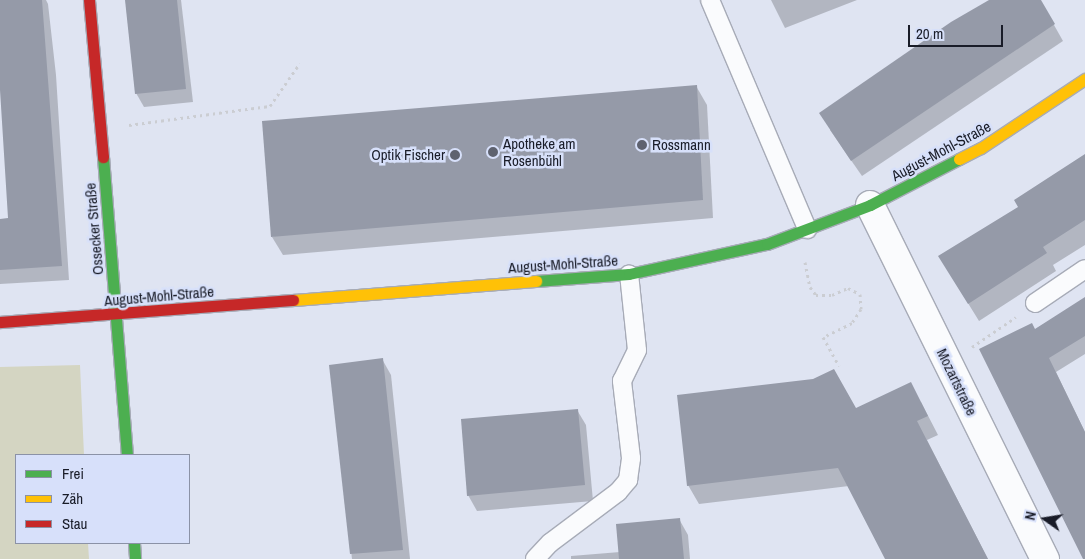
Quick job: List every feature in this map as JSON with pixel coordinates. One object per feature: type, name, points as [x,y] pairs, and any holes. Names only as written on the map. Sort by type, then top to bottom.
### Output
[{"type":"main road","name":"Ossecker Straße","points":[[89,0],[117,315],[127,454]]},
{"type":"main road","name":"August-Mohl-Straße","points":[[0,322],[117,315],[629,274],[705,259],[767,244],[870,206],[981,148],[1085,79]]},
{"type":"main road","points":[[134,544],[135,559]]},
{"type":"street","name":"Mozartstraße","points":[[870,206],[1045,559]]},
{"type":"lane","points":[[710,0],[801,231]]},
{"type":"lane","points":[[1035,303],[1085,269]]},
{"type":"lane","points":[[534,559],[550,542],[618,492],[628,480],[631,458],[622,381],[636,350],[629,274]]},
{"type":"path","points":[[100,129],[270,106],[300,63]]},
{"type":"path","points":[[801,231],[810,287],[816,295],[832,295],[848,288],[860,294],[861,309],[852,323],[823,337],[839,366]]},
{"type":"path","points":[[947,360],[988,338],[1035,303]]},
{"type":"green space","points":[[80,365],[84,454],[15,454],[15,544],[88,544],[89,559],[0,559],[0,367]]},
{"type":"building","points":[[0,0],[42,0],[62,266],[0,270],[0,219],[8,218],[0,90]]},
{"type":"building","points":[[125,0],[177,0],[186,89],[135,94]]},
{"type":"building","points":[[989,0],[1041,0],[1055,24],[851,161],[819,113],[951,22]]},
{"type":"building","points":[[697,85],[703,200],[271,237],[262,121]]},
{"type":"building","points":[[1085,154],[1085,220],[1043,247],[1047,253],[968,304],[938,256],[1018,207],[1014,200]]},
{"type":"building","points":[[1085,297],[1085,336],[1049,358],[1085,432],[1085,559],[1083,559],[979,349],[1032,323],[1035,329]]},
{"type":"building","points":[[383,358],[403,550],[350,554],[329,365]]},
{"type":"building","points":[[834,369],[856,408],[911,382],[928,416],[917,421],[988,559],[885,559],[838,468],[687,486],[677,395],[813,379]]},
{"type":"building","points":[[578,409],[585,485],[467,496],[461,419]]},
{"type":"building","points":[[680,518],[684,559],[619,559],[616,524]]},
{"type":"traffic: fast","points":[[103,157],[127,454]]},
{"type":"traffic: fast","points":[[536,281],[629,274],[767,244],[870,205],[959,159]]},
{"type":"traffic: fast","points":[[134,544],[135,559]]},
{"type":"traffic: slow","points":[[959,159],[981,148],[1085,79]]},
{"type":"traffic: slow","points":[[293,300],[536,281]]},
{"type":"traffic: jam","points":[[89,0],[103,157]]},
{"type":"traffic: jam","points":[[0,322],[293,300]]},
{"type":"place","name":"Rossmann","points":[[642,145]]},
{"type":"place","name":"Apotheke am Rosenbühl","points":[[493,152]]},
{"type":"place","name":"Optik Fischer","points":[[455,155]]}]
